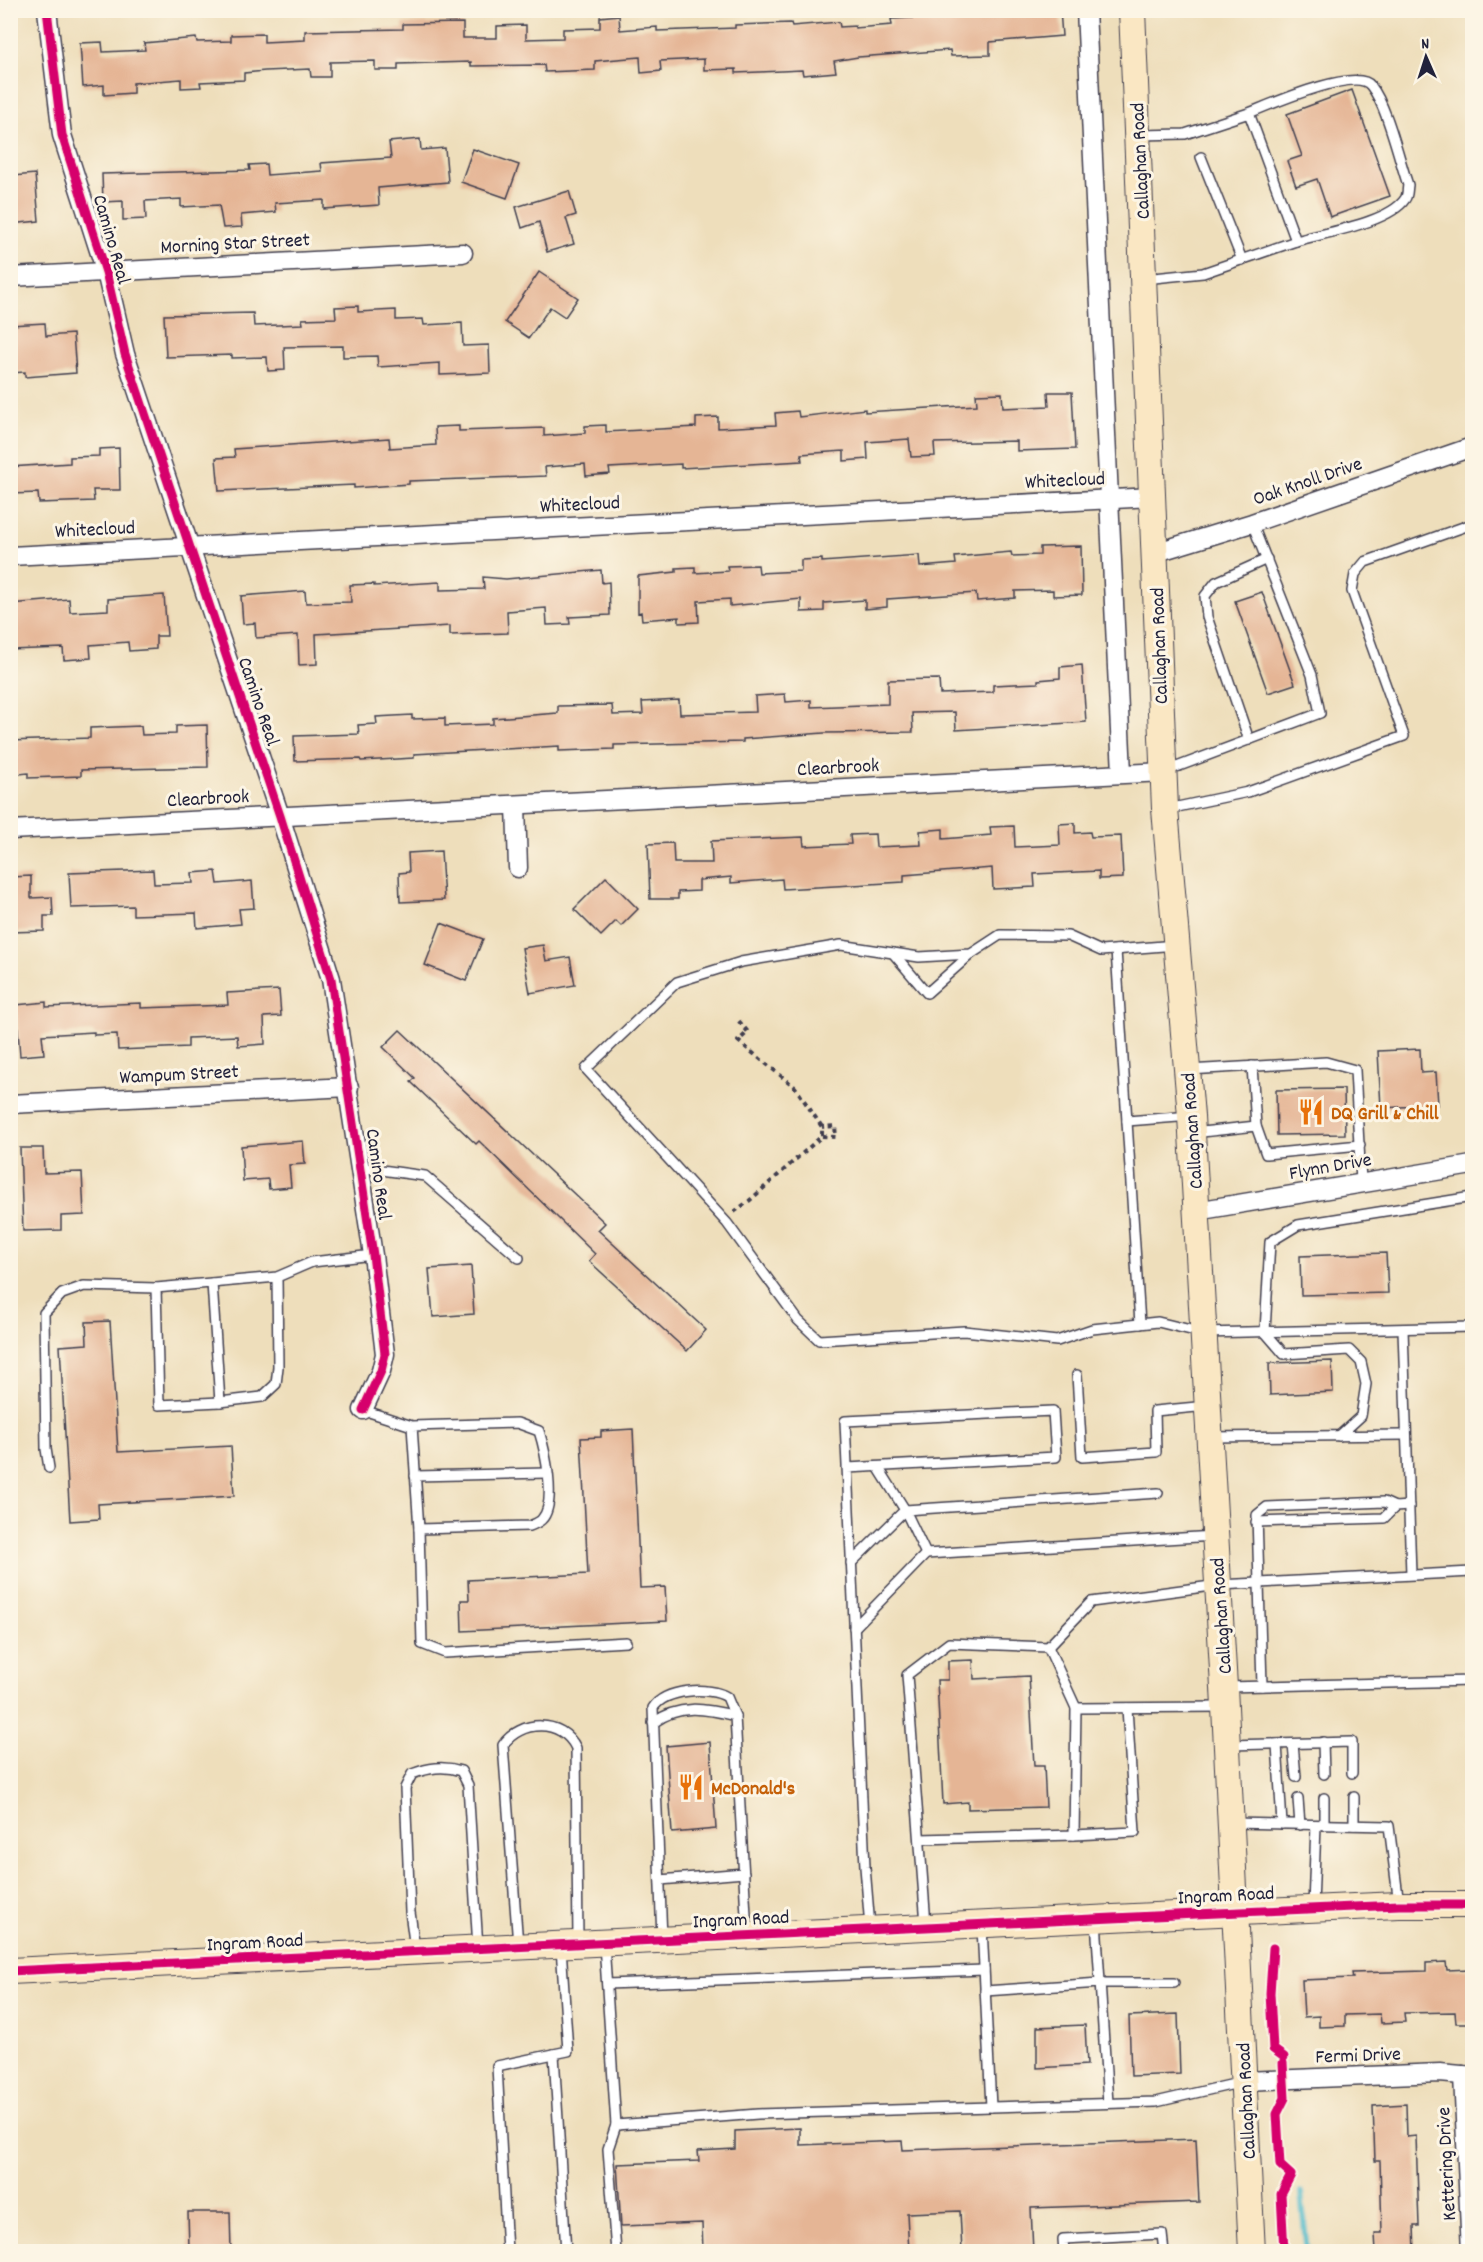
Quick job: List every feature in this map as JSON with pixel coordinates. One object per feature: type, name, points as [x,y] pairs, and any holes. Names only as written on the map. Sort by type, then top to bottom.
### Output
[{"type":"main road","name":"Callaghan Road","points":[[1132,10],[1165,809],[1188,1070],[1208,1437],[1219,1585],[1252,2252]]},
{"type":"main road","name":"Ingram Road","points":[[10,1971],[1313,1908],[1473,1905]]},
{"type":"street","name":"Camino Real","points":[[47,10],[63,135],[106,272],[125,354],[187,546],[280,816],[331,979],[374,1255],[385,1354],[381,1371],[363,1410]]},
{"type":"street","name":"Callaghan Road","points":[[1086,10],[1122,773]]},
{"type":"street","name":"Morning Star Street","points":[[10,277],[463,253]]},
{"type":"street","name":"Oak Knoll Drive","points":[[1154,553],[1252,523],[1473,447]]},
{"type":"street","name":"Whitecloud","points":[[10,555],[1152,497]]},
{"type":"street","name":"Clearbrook","points":[[10,830],[1164,772]]},
{"type":"street","points":[[516,805],[518,868]]},
{"type":"street","name":"Wampum Street","points":[[10,1104],[349,1087]]},
{"type":"street","name":"Flynn Drive","points":[[1196,1211],[1473,1165]]},
{"type":"street","name":"Fermi Drive","points":[[1245,2081],[1440,2073],[1468,2076]]},
{"type":"street","name":"Kettering Drive","points":[[1468,2076],[1471,2252]]},
{"type":"lane","points":[[1138,135],[1185,134],[1249,113],[1299,93],[1346,81],[1363,80],[1371,84],[1381,106],[1408,185],[1407,198],[1394,210],[1366,222],[1296,241],[1203,273],[1144,279]]},
{"type":"lane","points":[[1249,113],[1296,241]]},
{"type":"lane","points":[[1201,157],[1242,260]]},
{"type":"lane","points":[[1164,772],[1320,713],[1312,675],[1252,523]]},
{"type":"lane","points":[[1165,809],[1248,792],[1404,736],[1352,591],[1355,573],[1365,562],[1473,524]]},
{"type":"lane","points":[[1249,740],[1207,617],[1206,596],[1216,582],[1267,559]]},
{"type":"lane","points":[[893,953],[927,993],[971,954],[1000,934],[1068,936],[1101,951],[1178,945]]},
{"type":"lane","points":[[971,954],[919,957],[841,945],[741,962],[677,982],[586,1069],[723,1219],[798,1320],[819,1340],[964,1331],[1057,1341],[1092,1329],[1158,1322],[1203,1333],[1473,1327]]},
{"type":"lane","points":[[1116,950],[1140,1324]]},
{"type":"lane","points":[[1188,1070],[1326,1062],[1355,1070],[1361,1182]]},
{"type":"lane","points":[[1252,1066],[1256,1126],[1266,1154],[1360,1145]]},
{"type":"lane","points":[[1127,1121],[1256,1126]]},
{"type":"lane","points":[[360,1167],[424,1176],[519,1258]]},
{"type":"lane","points":[[1339,1436],[1361,1416],[1366,1384],[1361,1362],[1349,1350],[1284,1354],[1265,1332],[1270,1242],[1298,1225],[1473,1197]]},
{"type":"lane","points":[[49,1468],[46,1449],[44,1313],[62,1294],[84,1286],[156,1288],[277,1277],[312,1262],[374,1255]]},
{"type":"lane","points":[[156,1288],[159,1405],[220,1402],[262,1397],[276,1384],[278,1367],[277,1277]]},
{"type":"lane","points":[[212,1283],[220,1402]]},
{"type":"lane","points":[[1403,1329],[1411,1574]]},
{"type":"lane","points":[[1077,1375],[1082,1457],[1156,1452],[1155,1412],[1207,1406]]},
{"type":"lane","points":[[363,1410],[412,1426],[517,1423],[539,1431],[547,1458],[548,1507],[542,1520],[530,1526],[419,1529]]},
{"type":"lane","points":[[847,1468],[1056,1457],[1053,1411],[845,1421],[851,1563],[854,1628],[870,1929]]},
{"type":"lane","points":[[412,1426],[419,1529],[422,1644],[445,1653],[626,1642]]},
{"type":"lane","points":[[1208,1437],[1406,1435]]},
{"type":"lane","points":[[878,1467],[905,1510],[926,1554]]},
{"type":"lane","points":[[415,1476],[547,1473]]},
{"type":"lane","points":[[851,1563],[905,1510],[1158,1492]]},
{"type":"lane","points":[[1262,1686],[1257,1583],[1257,1515],[1267,1507],[1384,1502],[1395,1507],[1409,1506]]},
{"type":"lane","points":[[1256,1522],[1384,1518],[1395,1507]]},
{"type":"lane","points":[[854,1628],[926,1554],[1214,1536]]},
{"type":"lane","points":[[926,1927],[907,1676],[949,1642],[1048,1647],[1091,1602],[1219,1585],[1473,1572]]},
{"type":"lane","points":[[1048,1647],[1076,1708],[1074,1835]]},
{"type":"lane","points":[[1076,1708],[1126,1708],[1225,1697],[1262,1686],[1473,1681]]},
{"type":"lane","points":[[662,1940],[653,1708],[657,1702],[673,1694],[721,1693],[732,1703],[735,1716],[747,1935]]},
{"type":"lane","points":[[653,1724],[674,1710],[700,1708],[735,1716]]},
{"type":"lane","points":[[920,1839],[1135,1832],[1126,1708]]},
{"type":"lane","points":[[507,2252],[497,2066],[568,2052],[569,1944],[576,1748],[571,1737],[555,1727],[534,1726],[510,1734],[502,1745],[518,1946]]},
{"type":"lane","points":[[1323,1742],[1324,1774]]},
{"type":"lane","points":[[1227,1746],[1352,1742],[1352,1773]]},
{"type":"lane","points":[[1277,1744],[1282,1824]]},
{"type":"lane","points":[[1293,1744],[1296,1777]]},
{"type":"lane","points":[[415,1952],[410,1912],[405,1788],[412,1774],[429,1768],[451,1767],[461,1771],[468,1785],[478,1948]]},
{"type":"lane","points":[[1354,1797],[1354,1825]]},
{"type":"lane","points":[[1313,1908],[1324,1798]]},
{"type":"lane","points":[[1298,1799],[1300,1825]]},
{"type":"lane","points":[[1231,1823],[1389,1826],[1399,1905]]},
{"type":"lane","points":[[660,1880],[744,1873]]},
{"type":"lane","points":[[1096,1918],[1108,2103]]},
{"type":"lane","points":[[982,1924],[991,2107]]},
{"type":"lane","points":[[604,1942],[616,2125],[608,2149],[616,2252]]},
{"type":"lane","points":[[607,1984],[984,1970]]},
{"type":"lane","points":[[985,1991],[1100,1983],[1174,1983]]},
{"type":"lane","points":[[554,2054],[566,2252]]},
{"type":"lane","points":[[616,2125],[758,2114],[1156,2102],[1245,2081]]},
{"type":"lane","points":[[1064,2252],[1063,2239],[1162,2234],[1164,2252]]},
{"type":"path","points":[[737,1019],[748,1032],[738,1041],[795,1087],[822,1127],[822,1136]]},
{"type":"path","points":[[723,1219],[749,1201],[822,1136],[836,1137],[835,1126],[822,1127]]},
{"type":"building","points":[[998,10],[1060,10],[1062,36],[990,42],[990,55],[951,56],[950,50],[858,57],[834,61],[836,72],[803,75],[802,70],[736,73],[736,69],[704,70],[704,59],[660,61],[661,71],[641,73],[640,57],[595,61],[595,70],[545,72],[544,65],[471,66],[471,62],[398,64],[398,70],[375,70],[375,61],[330,62],[330,77],[311,77],[310,69],[265,71],[244,73],[244,80],[200,82],[201,87],[181,88],[181,79],[133,83],[133,93],[104,95],[104,85],[83,87],[80,43],[102,42],[103,52],[145,50],[144,43],[196,38],[197,42],[231,41],[231,35],[264,34],[264,42],[305,40],[305,31],[403,29],[403,24],[463,23],[463,38],[497,38],[497,26],[526,25],[526,39],[563,38],[563,29],[600,28],[600,17],[619,15],[620,30],[657,27],[657,31],[735,28],[735,25],[791,23],[792,26],[839,22],[840,27],[855,26],[855,28],[892,25],[891,19],[999,14]]},
{"type":"building","points":[[1352,90],[1390,196],[1330,217],[1317,179],[1296,186],[1287,161],[1302,156],[1287,114]]},
{"type":"building","points":[[420,139],[421,150],[445,148],[448,182],[378,188],[379,205],[324,209],[324,200],[275,203],[276,212],[241,215],[242,227],[223,228],[219,205],[181,207],[181,199],[145,201],[146,219],[123,220],[123,201],[103,202],[102,174],[250,170],[249,165],[266,164],[267,175],[322,171],[321,163],[391,158],[389,142]]},
{"type":"building","points":[[473,149],[519,165],[507,198],[461,182]]},
{"type":"building","points":[[35,174],[39,221],[10,224],[10,196],[15,196],[13,176]]},
{"type":"building","points":[[569,191],[576,215],[566,218],[574,244],[547,252],[539,222],[522,228],[516,207]]},
{"type":"building","points":[[539,272],[578,298],[565,317],[550,307],[529,338],[505,322]]},
{"type":"building","points":[[358,306],[358,312],[396,310],[396,320],[423,319],[424,325],[462,323],[463,346],[489,345],[490,373],[440,375],[440,363],[378,367],[377,356],[343,357],[343,346],[284,347],[285,370],[268,371],[267,357],[232,358],[232,355],[166,357],[164,315],[253,313],[254,326],[303,324],[302,319],[336,318],[335,307]]},
{"type":"building","points":[[45,323],[46,336],[73,334],[76,373],[25,377],[25,372],[10,373],[10,325]]},
{"type":"building","points":[[1048,392],[1072,392],[1075,449],[1017,451],[1017,441],[934,443],[935,456],[911,457],[909,439],[867,442],[868,459],[844,461],[844,451],[801,454],[802,461],[681,468],[681,464],[609,468],[610,474],[586,476],[585,464],[545,467],[546,476],[409,481],[409,484],[354,488],[354,485],[219,491],[216,458],[235,457],[234,449],[389,438],[390,448],[436,445],[435,427],[459,426],[459,431],[544,428],[544,436],[585,433],[585,426],[606,425],[606,432],[696,427],[696,418],[718,417],[718,428],[776,425],[775,413],[798,411],[799,417],[865,409],[865,412],[977,405],[976,394],[1002,393],[1003,408],[1049,406]]},
{"type":"building","points":[[119,448],[120,490],[93,490],[94,501],[39,503],[38,493],[10,494],[10,467],[70,463],[70,457],[99,456],[99,449]]},
{"type":"building","points":[[1081,546],[1082,595],[1053,596],[1053,590],[1015,591],[1015,598],[977,601],[976,593],[887,599],[887,607],[865,609],[865,600],[824,603],[824,611],[801,612],[801,599],[730,606],[730,599],[698,601],[699,622],[679,623],[679,617],[642,620],[641,612],[638,613],[638,576],[676,572],[676,568],[695,567],[695,573],[728,571],[727,566],[758,565],[759,573],[801,571],[801,560],[822,559],[822,562],[919,555],[920,567],[956,564],[955,557],[1011,552],[1012,556],[1040,555],[1040,547]]},
{"type":"building","points":[[601,570],[602,583],[609,582],[610,615],[569,617],[570,624],[547,625],[546,608],[507,611],[508,633],[450,635],[450,626],[316,634],[317,664],[299,665],[298,635],[256,638],[255,623],[243,624],[241,596],[305,591],[306,603],[351,602],[350,585],[440,582],[440,590],[484,589],[483,577],[506,579]]},
{"type":"building","points":[[1262,592],[1295,684],[1268,693],[1235,601]]},
{"type":"building","points":[[164,595],[167,636],[156,636],[156,649],[129,651],[128,642],[90,645],[91,658],[64,660],[63,648],[10,650],[10,604],[69,599],[70,612],[108,610],[108,599]]},
{"type":"building","points":[[1082,665],[1086,722],[956,730],[955,712],[912,713],[913,732],[824,733],[743,739],[743,742],[614,745],[614,749],[559,751],[559,746],[414,754],[414,758],[295,761],[294,736],[359,734],[358,725],[377,724],[376,717],[412,715],[412,719],[445,718],[445,726],[493,724],[493,718],[558,713],[558,706],[612,705],[613,715],[643,714],[642,702],[679,700],[680,714],[756,712],[755,696],[785,694],[786,702],[811,700],[811,707],[888,704],[888,680],[939,679],[940,694],[993,692],[993,685],[1038,683],[1038,680],[1060,678],[1060,667]]},
{"type":"building","points":[[207,725],[208,767],[81,770],[81,776],[28,778],[28,773],[10,775],[10,741],[90,738],[90,728],[141,726],[142,735],[176,734],[176,726]]},
{"type":"building","points":[[1075,823],[1075,833],[1090,832],[1091,837],[1121,836],[1123,878],[1099,879],[1099,871],[1034,874],[1035,887],[993,889],[992,868],[904,875],[904,882],[783,889],[782,879],[731,883],[731,877],[699,880],[699,891],[678,892],[678,899],[650,899],[648,844],[673,843],[674,863],[712,863],[711,841],[803,837],[804,846],[851,844],[850,835],[875,834],[876,847],[921,845],[920,831],[943,829],[943,839],[991,835],[990,827],[1014,826],[1015,847],[1060,845],[1059,824]]},
{"type":"building","points":[[441,851],[444,900],[400,902],[399,873],[409,872],[408,853]]},
{"type":"building","points":[[153,870],[154,884],[193,883],[192,873],[216,871],[218,884],[252,881],[254,908],[239,909],[241,924],[197,928],[196,913],[133,915],[133,906],[71,908],[69,873]]},
{"type":"building","points":[[31,876],[31,898],[52,897],[53,916],[44,916],[44,931],[10,932],[10,877]]},
{"type":"building","points":[[606,877],[638,909],[621,926],[616,921],[601,936],[574,909]]},
{"type":"building","points":[[441,923],[483,939],[466,981],[425,965]]},
{"type":"building","points":[[543,945],[546,961],[570,957],[575,985],[530,993],[522,948]]},
{"type":"building","points":[[279,990],[281,1016],[264,1017],[265,1044],[238,1046],[237,1036],[188,1038],[188,1047],[118,1050],[117,1034],[94,1035],[94,1032],[42,1035],[44,1054],[20,1056],[16,1005],[46,1002],[46,1007],[141,1003],[141,1008],[228,1005],[227,993]]},
{"type":"building","points":[[400,1030],[605,1223],[598,1230],[706,1330],[687,1351],[589,1261],[595,1254],[479,1141],[476,1144],[411,1082],[415,1078],[383,1047]]},
{"type":"building","points":[[1420,1049],[1421,1073],[1436,1072],[1438,1105],[1381,1108],[1378,1051]]},
{"type":"building","name":"DQ Grill & Chill","points":[[1344,1089],[1345,1134],[1277,1135],[1276,1090]]},
{"type":"building","points":[[303,1141],[305,1164],[289,1165],[291,1187],[269,1189],[268,1179],[243,1181],[241,1146]]},
{"type":"building","points":[[20,1148],[43,1148],[44,1173],[82,1172],[84,1215],[61,1216],[61,1230],[23,1231]]},
{"type":"building","points":[[1386,1253],[1388,1293],[1301,1295],[1300,1256]]},
{"type":"building","points":[[471,1266],[474,1314],[433,1317],[429,1269]]},
{"type":"building","points":[[110,1321],[118,1452],[231,1446],[234,1496],[98,1504],[99,1519],[70,1521],[60,1346],[87,1344],[86,1322]]},
{"type":"building","points":[[1332,1361],[1333,1392],[1270,1395],[1269,1363]]},
{"type":"building","points":[[633,1429],[640,1588],[665,1587],[667,1621],[462,1631],[461,1600],[469,1600],[468,1580],[588,1574],[581,1438],[601,1437],[601,1431]]},
{"type":"building","points":[[973,1660],[974,1679],[1029,1676],[1034,1766],[1044,1766],[1046,1807],[968,1809],[968,1802],[943,1804],[937,1680],[948,1680],[948,1661]]},
{"type":"building","name":"McDonald's","points":[[710,1742],[716,1829],[672,1833],[666,1746]]},
{"type":"building","points":[[1446,1962],[1447,1970],[1471,1969],[1473,2023],[1456,2023],[1455,2012],[1404,2013],[1405,2022],[1381,2023],[1380,2014],[1345,2015],[1345,2026],[1319,2027],[1319,2016],[1304,2017],[1302,1980],[1353,1978],[1352,1973],[1426,1971],[1426,1963]]},
{"type":"building","points":[[1178,2014],[1180,2074],[1131,2076],[1129,2016]]},
{"type":"building","points":[[1085,2025],[1087,2065],[1037,2068],[1037,2027]]},
{"type":"building","points":[[1406,2104],[1407,2137],[1416,2136],[1419,2226],[1414,2226],[1415,2252],[1376,2252],[1375,2233],[1382,2233],[1380,2161],[1375,2161],[1373,2106]]},
{"type":"building","points":[[800,2128],[800,2145],[902,2141],[903,2150],[1196,2139],[1199,2202],[1031,2208],[1033,2252],[962,2252],[960,2211],[907,2213],[909,2252],[703,2252],[702,2223],[621,2226],[617,2164],[699,2161],[698,2151],[735,2149],[735,2131]]},
{"type":"building","points":[[188,2212],[230,2212],[231,2252],[192,2252],[192,2248],[189,2248]]},
{"type":"waterway","points":[[1301,2193],[1307,2252]]},
{"type":"cycle path","points":[[47,10],[62,135],[106,272],[125,354],[280,816],[331,979],[373,1255],[385,1354],[381,1371],[363,1410]]},
{"type":"cycle path","points":[[10,1971],[1196,1914],[1399,1905],[1472,1905]]},
{"type":"cycle path","points":[[1273,1948],[1270,1993],[1273,2049],[1284,2057]]},
{"type":"cycle path","points":[[1283,2063],[1285,2098],[1277,2114],[1280,2165],[1291,2175],[1281,2194],[1284,2252]]},
{"type":"place","name":"DQ Grill & Chill","points":[[1311,1112]]},
{"type":"place","name":"McDonald's","points":[[691,1787]]}]
